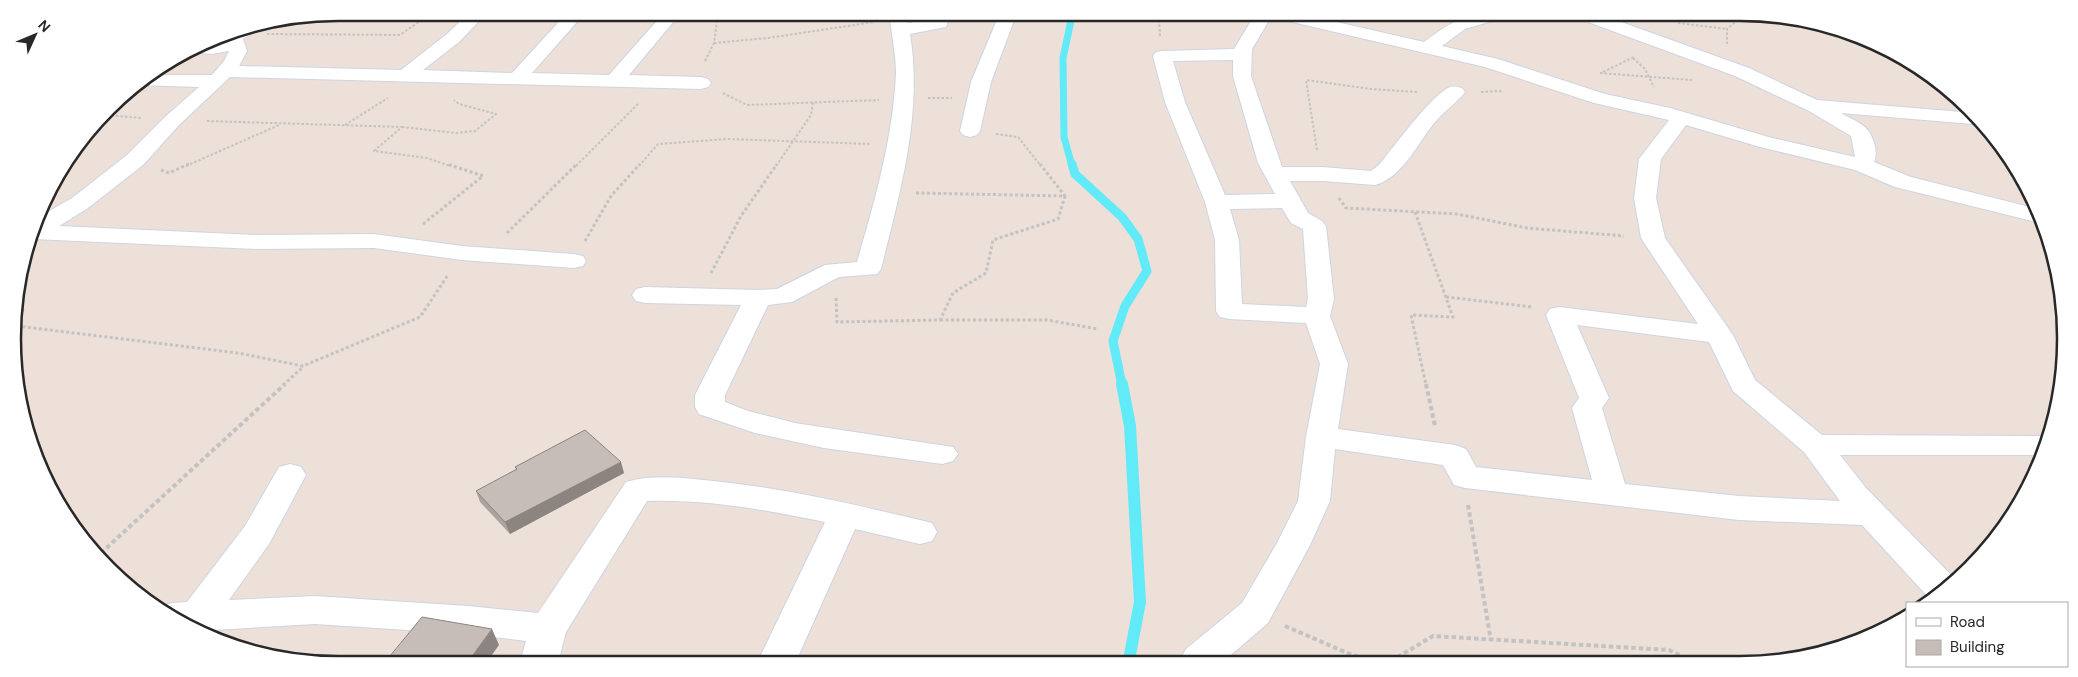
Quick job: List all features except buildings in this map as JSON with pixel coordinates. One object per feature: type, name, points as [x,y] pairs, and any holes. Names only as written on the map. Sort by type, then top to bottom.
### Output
[{"type":"street","points":[[415,75],[471,21]]},
{"type":"street","points":[[516,79],[570,21]]},
{"type":"street","points":[[614,81],[666,21]]},
{"type":"street","points":[[645,295],[758,298],[782,296],[834,270],[868,269],[888,192],[903,99],[905,72],[900,22],[940,23],[940,21]]},
{"type":"street","points":[[970,131],[981,82],[1006,21]]},
{"type":"street","points":[[1205,656],[1255,613],[1293,546],[1314,501],[1321,437],[1334,364],[1317,316],[1321,299],[1314,226],[1299,218],[1269,163],[1242,76],[1243,49],[1259,21]]},
{"type":"street","points":[[1310,21],[1491,63],[1602,99],[1682,117],[1767,143],[1862,165],[1903,182],[2032,214]]},
{"type":"street","points":[[1426,49],[1459,25],[1474,21]]},
{"type":"street","points":[[1602,21],[1742,72],[1809,104],[1861,133],[1866,155],[1862,165]]},
{"type":"street","points":[[42,227],[80,202],[132,163],[232,63],[238,51],[238,38]]},
{"type":"street","points":[[209,49],[232,40]]},
{"type":"street","points":[[1243,54],[1162,56],[1176,102],[1218,202],[1227,240],[1229,311],[1317,316]]},
{"type":"street","points":[[155,80],[221,76],[415,75],[698,83]]},
{"type":"street","points":[[1275,174],[1323,174],[1375,178],[1387,170],[1429,116],[1455,92]]},
{"type":"street","points":[[1809,104],[1969,119]]},
{"type":"street","points":[[1682,117],[1650,159],[1645,198],[1654,238],[1719,335],[1743,385],[1815,445],[1854,496],[1939,585]]},
{"type":"street","points":[[1218,202],[1290,201]]},
{"type":"street","points":[[40,231],[257,242],[374,241],[462,253],[574,261]]},
{"type":"street","points":[[758,298],[710,395],[710,407],[736,418],[794,433],[942,454]]},
{"type":"street","points":[[1558,315],[1719,335]]},
{"type":"street","points":[[1558,315],[1594,398],[1587,408],[1612,493]]},
{"type":"street","points":[[1321,437],[1455,456],[1465,477],[1739,508],[1871,514]]},
{"type":"street","points":[[1815,445],[2038,445]]},
{"type":"street","points":[[185,616],[257,535],[290,476]]},
{"type":"street","points":[[187,617],[324,611],[459,619],[544,644],[637,490],[693,490],[766,499],[845,514],[920,532]]},
{"type":"street","points":[[779,656],[845,514]]},
{"type":"path","points":[[241,37],[314,33],[400,35],[420,21]]},
{"type":"path","points":[[717,21],[714,43],[698,83],[747,105],[977,98]]},
{"type":"path","points":[[1159,21],[1162,56]]},
{"type":"path","points":[[714,43],[768,38],[856,24],[900,22]]},
{"type":"path","points":[[1595,74],[1633,58],[1640,50],[1674,47]]},
{"type":"path","points":[[1600,73],[1692,80]]},
{"type":"path","points":[[173,120],[344,126],[402,127],[455,133],[475,131],[496,114],[459,104],[415,75],[344,126]]},
{"type":"path","points":[[1306,80],[1317,151],[1323,174],[1346,208],[1457,214],[1527,228],[1654,238]]},
{"type":"path","points":[[486,254],[659,82]]},
{"type":"path","points":[[699,296],[741,216],[811,115],[813,102]]},
{"type":"path","points":[[132,163],[169,173],[282,124]]},
{"type":"path","points":[[398,244],[483,176],[427,158],[374,151],[402,127]]},
{"type":"path","points":[[970,131],[1018,137],[1065,196]]},
{"type":"path","points":[[574,261],[611,196],[658,144],[727,139],[897,145]]},
{"type":"path","points":[[888,192],[1065,196]]},
{"type":"path","points":[[940,320],[953,293],[986,273],[993,240],[1058,219],[1065,196]]},
{"type":"path","points":[[1415,212],[1453,317],[1411,315],[1441,454]]},
{"type":"path","points":[[103,551],[303,366],[420,317],[462,253]]},
{"type":"path","points":[[834,270],[837,322],[1047,320],[1098,329]]},
{"type":"path","points":[[1446,297],[1549,308],[1558,315]]},
{"type":"path","points":[[22,327],[238,353],[303,366]]},
{"type":"path","points":[[1465,477],[1476,560],[1492,641]]},
{"type":"path","points":[[1255,613],[1356,656]]},
{"type":"path","points":[[1399,656],[1433,636],[1669,650],[1680,656]]},
{"type":"waterway","points":[[1071,21],[1063,58],[1064,137],[1072,166]]},
{"type":"waterway","points":[[1072,164],[1075,174],[1122,217],[1138,239],[1147,271],[1125,306],[1113,341],[1122,385]]},
{"type":"waterway","points":[[1122,384],[1130,426],[1140,602],[1130,656]]}]
